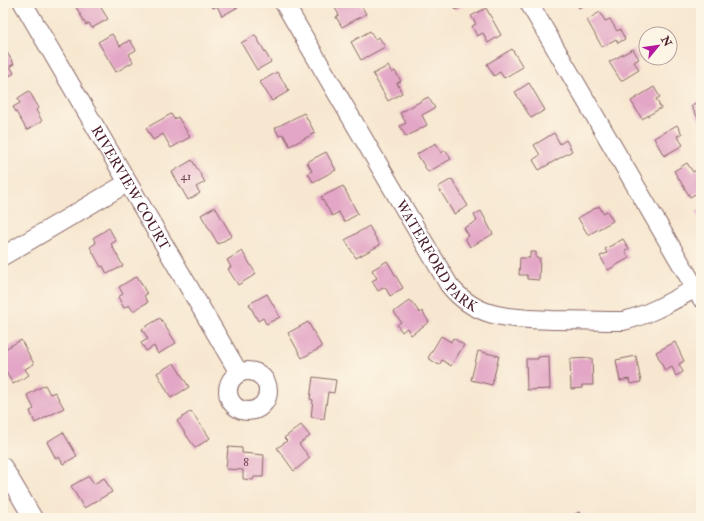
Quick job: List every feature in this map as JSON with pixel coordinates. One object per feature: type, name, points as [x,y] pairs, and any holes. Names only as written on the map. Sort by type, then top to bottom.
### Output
[{"type":"street","name":"RIVERVIEW COURT","points":[[23,3],[239,373]]},
{"type":"street","name":"WATERFORD PARK","points":[[284,3],[449,285],[457,295],[466,302],[478,309],[501,317],[623,321],[636,318],[698,293],[529,3]]},
{"type":"street","points":[[3,256],[127,183]]},
{"type":"street","points":[[3,467],[33,518]]},
{"type":"building","points":[[78,3],[98,3],[108,19],[92,28],[89,23],[86,25],[75,5]]},
{"type":"building","points":[[210,3],[236,3],[238,7],[222,16],[217,6],[213,8]]},
{"type":"building","points":[[332,3],[360,3],[366,14],[342,27],[336,17],[339,15]]},
{"type":"building","points":[[452,3],[467,3],[456,10]]},
{"type":"building","points":[[576,3],[588,3],[579,8]]},
{"type":"building","points":[[486,8],[501,35],[488,43],[483,33],[477,36],[472,26],[476,24],[471,16]]},
{"type":"building","points":[[600,12],[605,21],[610,19],[617,31],[620,29],[625,39],[618,43],[616,39],[602,47],[587,20]]},
{"type":"building","points":[[370,31],[375,39],[379,37],[385,47],[361,60],[351,42]]},
{"type":"building","points":[[112,34],[120,46],[130,40],[136,50],[129,54],[133,62],[116,72],[98,42]]},
{"type":"building","points":[[255,35],[271,62],[257,70],[241,43]]},
{"type":"building","points":[[3,46],[14,64],[10,66],[14,73],[3,80]]},
{"type":"building","points":[[512,49],[523,67],[504,78],[500,72],[494,76],[487,64]]},
{"type":"building","points":[[633,49],[638,57],[638,60],[634,62],[639,70],[621,81],[609,62]]},
{"type":"building","points":[[388,66],[392,73],[395,71],[401,81],[397,83],[402,93],[388,101],[373,74]]},
{"type":"building","points":[[277,72],[289,91],[272,101],[260,82]]},
{"type":"building","points":[[529,83],[545,110],[531,118],[515,92]]},
{"type":"building","points":[[654,87],[660,97],[656,99],[661,108],[642,119],[631,101]]},
{"type":"building","points":[[29,91],[39,108],[36,110],[42,121],[27,130],[13,107],[20,103],[18,98]]},
{"type":"building","points":[[428,97],[435,108],[422,115],[427,125],[406,137],[400,126],[406,123],[400,113]]},
{"type":"building","points":[[701,99],[701,123],[691,106]]},
{"type":"building","points":[[304,113],[315,133],[290,146],[283,134],[279,136],[275,128]]},
{"type":"building","points":[[171,114],[174,119],[178,117],[190,137],[171,148],[163,134],[153,140],[146,128]]},
{"type":"building","points":[[677,125],[682,134],[677,136],[683,145],[664,156],[654,138]]},
{"type":"building","points":[[554,133],[560,144],[566,140],[572,151],[539,170],[533,160],[540,155],[534,145]]},
{"type":"building","points":[[436,143],[441,153],[445,150],[451,159],[428,172],[417,154]]},
{"type":"building","points":[[326,152],[336,170],[313,182],[308,173],[312,171],[307,162]]},
{"type":"building","points":[[192,160],[205,182],[196,187],[200,193],[188,200],[172,172]]},
{"type":"building","points":[[687,163],[693,172],[698,169],[701,175],[701,191],[690,197],[674,171]]},
{"type":"building","points":[[452,179],[468,206],[454,214],[438,187]]},
{"type":"building","points":[[343,186],[358,214],[344,222],[339,212],[332,216],[321,197]]},
{"type":"building","points":[[599,206],[603,213],[607,211],[613,221],[588,235],[578,218]]},
{"type":"building","points":[[215,207],[232,236],[218,244],[201,215]]},
{"type":"building","points":[[701,209],[701,221],[696,212]]},
{"type":"building","points":[[481,211],[493,234],[470,247],[465,238],[469,236],[464,228],[477,221],[474,215]]},
{"type":"building","points":[[369,226],[380,245],[356,258],[345,240]]},
{"type":"building","points":[[109,228],[116,241],[111,244],[123,266],[107,274],[103,266],[101,267],[90,247],[96,243],[93,238]]},
{"type":"building","points":[[623,239],[629,249],[625,251],[629,258],[608,270],[600,256],[607,253],[605,249]]},
{"type":"building","points":[[242,251],[256,274],[238,285],[228,269],[231,267],[227,260]]},
{"type":"building","points":[[530,252],[536,252],[536,258],[540,258],[539,280],[527,279],[527,275],[519,275],[520,258],[530,258]]},
{"type":"building","points":[[387,261],[403,288],[390,296],[385,287],[378,291],[372,281],[377,278],[372,270]]},
{"type":"building","points":[[137,276],[147,294],[144,296],[148,302],[133,311],[129,305],[124,308],[118,297],[123,294],[119,287]]},
{"type":"building","points":[[267,294],[280,317],[266,324],[263,318],[258,321],[249,304]]},
{"type":"building","points":[[410,300],[420,313],[422,311],[429,322],[411,335],[407,328],[402,332],[397,325],[401,322],[394,312]]},
{"type":"building","points":[[160,318],[176,343],[158,354],[154,346],[146,351],[141,343],[148,339],[142,329]]},
{"type":"building","points":[[308,322],[322,347],[302,358],[288,333]]},
{"type":"building","points":[[441,336],[451,342],[453,338],[464,345],[451,366],[442,360],[439,365],[428,358]]},
{"type":"building","points":[[21,340],[34,364],[25,369],[29,375],[13,384],[3,367],[3,350]]},
{"type":"building","points":[[675,342],[684,361],[679,364],[683,372],[676,376],[672,367],[665,371],[656,352]]},
{"type":"building","points":[[478,351],[499,356],[492,385],[471,380]]},
{"type":"building","points":[[549,356],[550,389],[527,390],[526,359],[538,359],[538,357]]},
{"type":"building","points":[[636,356],[641,382],[630,384],[629,379],[620,381],[616,360]]},
{"type":"building","points":[[592,358],[593,385],[582,385],[582,388],[571,389],[570,359]]},
{"type":"building","points":[[174,363],[189,387],[171,398],[157,373]]},
{"type":"building","points":[[313,377],[336,380],[334,393],[328,392],[324,419],[311,417],[313,400],[310,399]]},
{"type":"building","points":[[45,385],[50,394],[55,392],[64,408],[35,423],[30,411],[34,409],[27,395]]},
{"type":"building","points":[[191,411],[210,438],[195,448],[177,421]]},
{"type":"building","points":[[301,425],[310,436],[299,444],[310,458],[294,471],[277,448],[287,441],[284,438]]},
{"type":"building","points":[[63,432],[77,456],[63,464],[59,457],[56,459],[47,442]]},
{"type":"building","points":[[228,447],[242,448],[242,453],[264,455],[263,477],[254,477],[253,480],[243,479],[243,470],[226,469]]},
{"type":"building","points":[[89,476],[94,484],[104,478],[112,492],[84,508],[71,486]]},
{"type":"building","points":[[579,512],[582,518],[568,518]]}]
